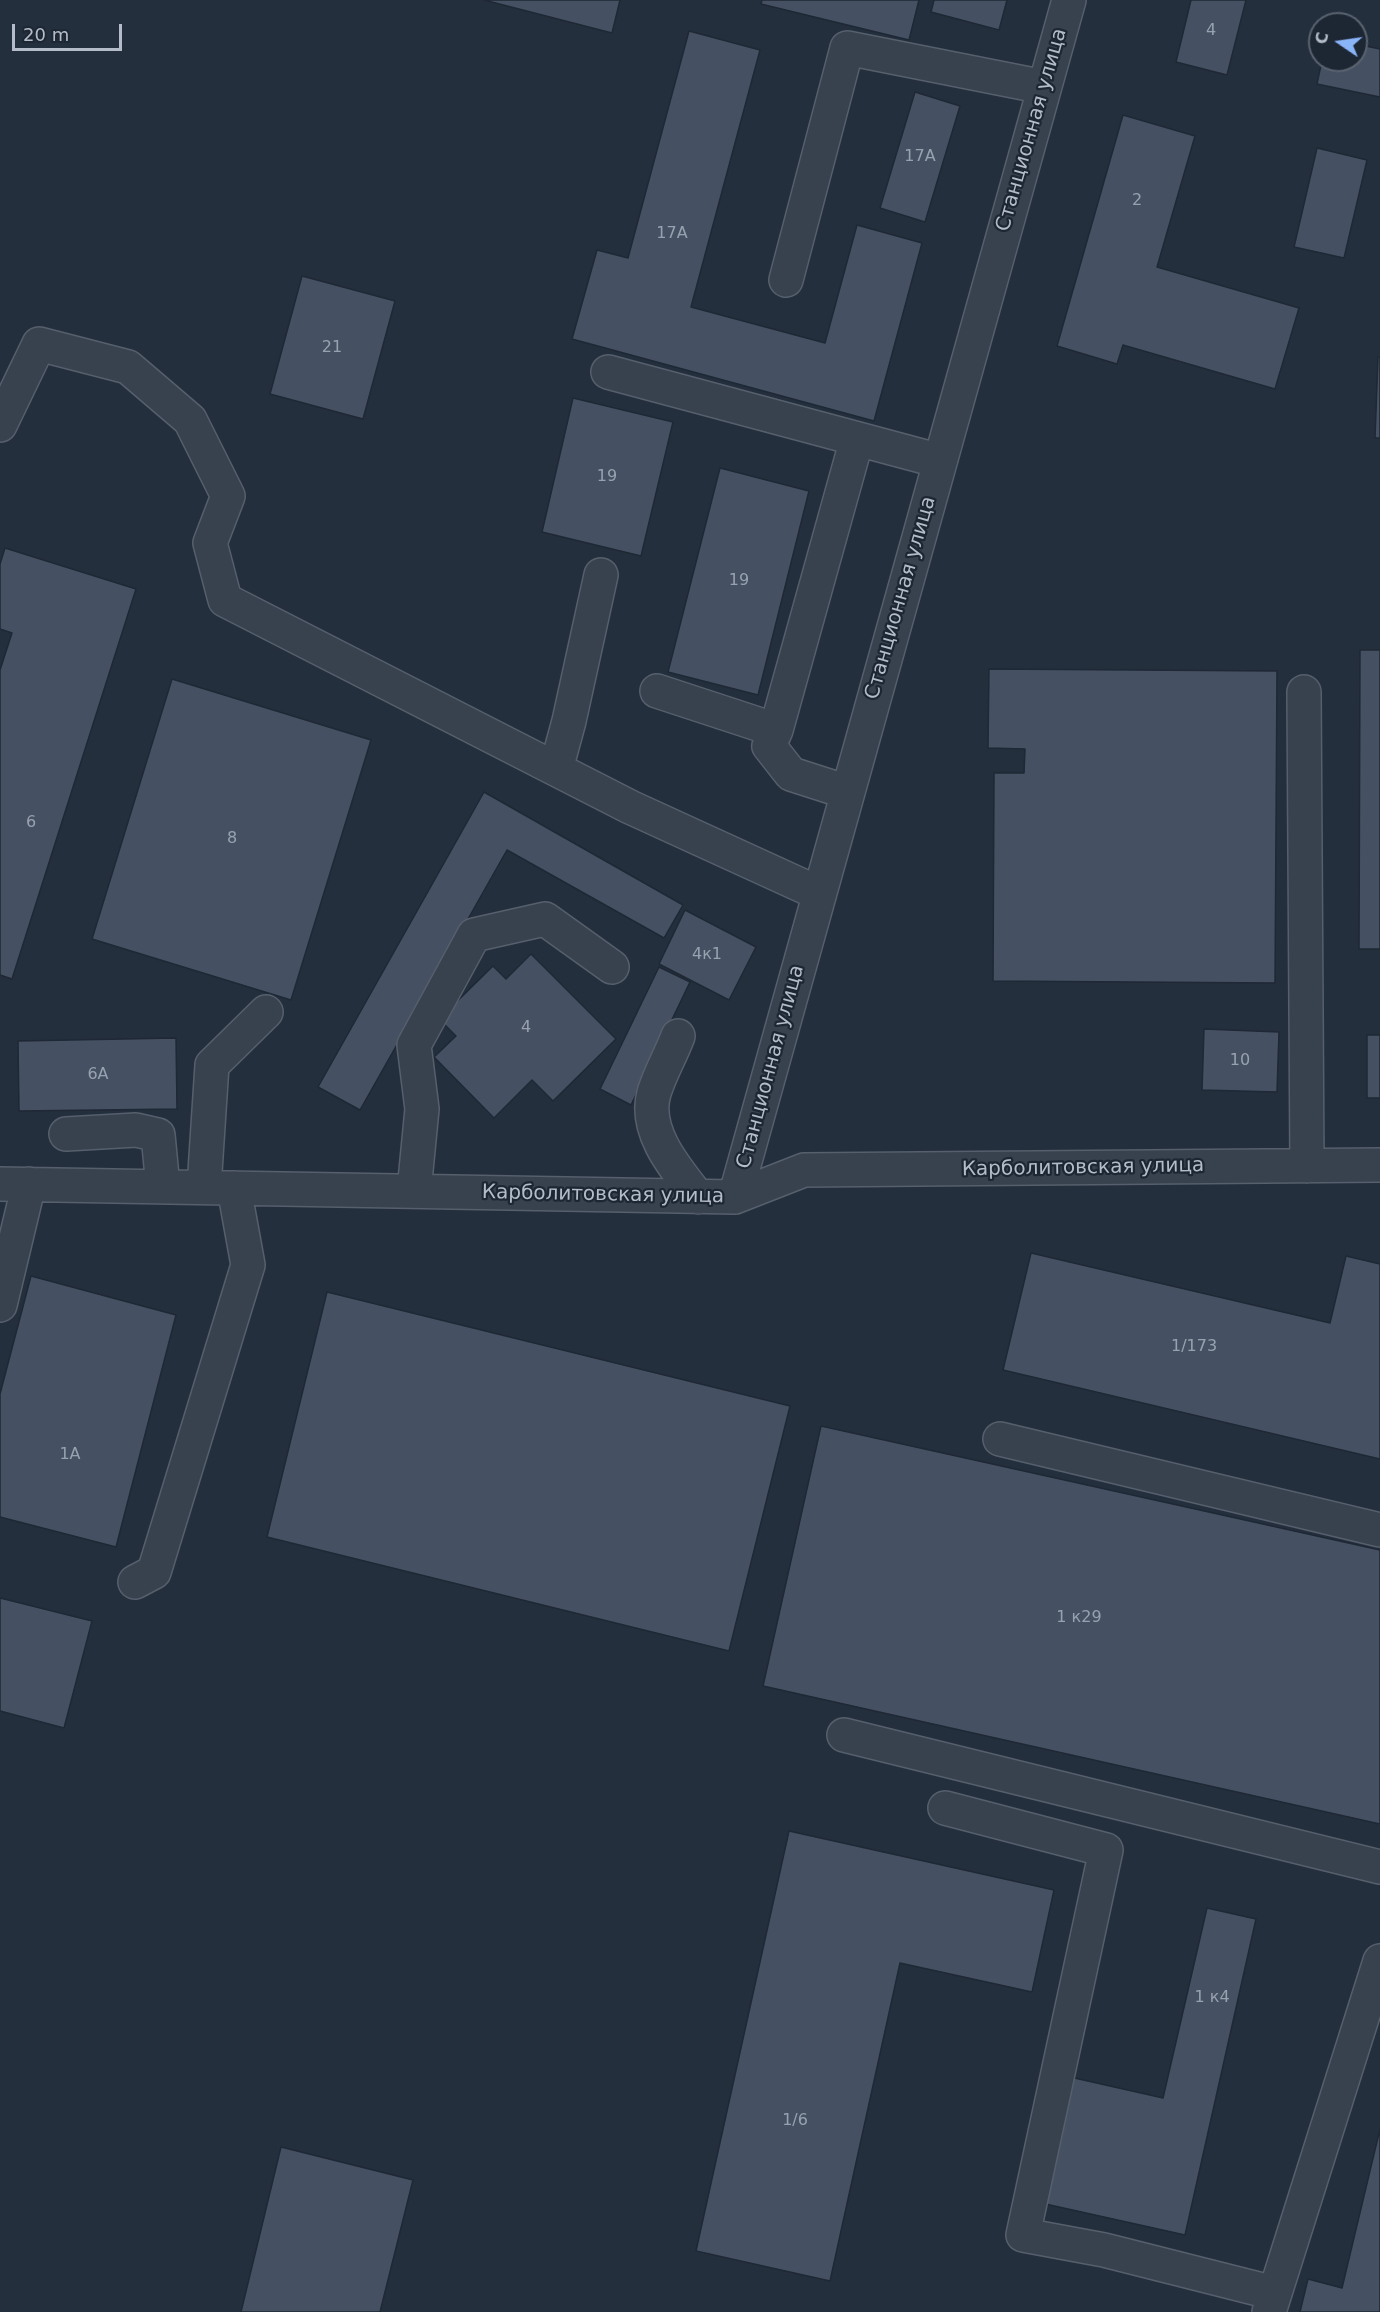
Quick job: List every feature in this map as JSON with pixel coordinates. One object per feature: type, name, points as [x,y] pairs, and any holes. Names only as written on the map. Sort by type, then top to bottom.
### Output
[{"type":"street","name":"Станционная улица","points":[[735,1197],[846,792],[1069,0]]},
{"type":"street","points":[[786,280],[847,48],[1044,87]]},
{"type":"street","points":[[0,425],[39,344],[128,367],[190,420],[228,496],[210,543],[225,600],[630,807],[818,893]]},
{"type":"street","points":[[608,372],[940,461]]},
{"type":"street","points":[[846,792],[791,774],[769,746],[776,730],[857,439]]},
{"type":"street","points":[[556,769],[569,721],[601,574]]},
{"type":"street","points":[[657,692],[776,730]]},
{"type":"street","points":[[1304,692],[1307,1166]]},
{"type":"street","points":[[414,1191],[422,1109],[414,1045],[474,935],[545,919],[612,967]]},
{"type":"street","points":[[135,1582],[154,1572],[248,1265],[219,1188],[212,1065],[266,1012]]},
{"type":"street","points":[[678,1036],[654,1094],[653,1124],[672,1164],[698,1197]]},
{"type":"street","points":[[66,1134],[136,1130],[158,1135],[163,1187]]},
{"type":"street","name":"Карболитовская улица","points":[[14,1184],[735,1197],[804,1170],[1380,1165]]},
{"type":"street","points":[[0,1305],[14,1184]]},
{"type":"street","points":[[1000,1439],[1380,1530]]},
{"type":"street","points":[[844,1735],[1380,1867]]},
{"type":"street","points":[[945,1808],[1106,1850],[1023,2235],[1104,2250],[1272,2302],[1380,1961]]},
{"type":"building","points":[[484,0],[620,0],[612,33]]},
{"type":"building","points":[[762,0],[919,0],[909,40],[761,4]]},
{"type":"building","points":[[934,0],[1007,0],[999,30],[931,12]]},
{"type":"building","points":[[1191,0],[1246,0],[1227,75],[1176,62]]},
{"type":"building","points":[[689,31],[760,50],[691,307],[825,343],[857,225],[922,243],[874,421],[572,339],[597,250],[628,258]]},
{"type":"building","points":[[1368,46],[1380,49],[1380,97],[1317,84],[1320,72],[1368,72]]},
{"type":"building","points":[[915,92],[960,106],[925,222],[880,208]]},
{"type":"building","points":[[1123,115],[1195,136],[1157,267],[1299,308],[1275,389],[1123,345],[1117,364],[1057,346]]},
{"type":"building","points":[[1317,148],[1367,160],[1344,258],[1294,247]]},
{"type":"building","points":[[302,276],[395,301],[363,419],[270,394]]},
{"type":"building","points":[[1378,357],[1380,357],[1380,438],[1375,438]]},
{"type":"building","points":[[573,398],[673,422],[641,556],[542,532]]},
{"type":"building","points":[[720,468],[809,491],[758,695],[668,672]]},
{"type":"building","points":[[5,548],[136,589],[12,979],[0,975],[0,670],[12,633],[0,629],[0,564]]},
{"type":"building","points":[[1360,650],[1380,650],[1380,949],[1359,949]]},
{"type":"building","points":[[989,669],[1277,671],[1275,983],[993,981],[994,773],[1024,773],[1025,749],[988,748]]},
{"type":"building","points":[[172,679],[371,740],[291,1000],[92,939]]},
{"type":"building","points":[[484,792],[683,905],[664,938],[507,850],[360,1110],[318,1087]]},
{"type":"building","points":[[685,910],[756,947],[729,1000],[659,964]]},
{"type":"building","points":[[531,954],[616,1039],[553,1101],[532,1080],[494,1118],[434,1057],[456,1036],[439,1019],[493,966],[506,979]]},
{"type":"building","points":[[659,967],[690,982],[631,1105],[600,1089]]},
{"type":"building","points":[[1204,1029],[1279,1032],[1277,1092],[1202,1090]]},
{"type":"building","points":[[1367,1035],[1380,1035],[1380,1098],[1367,1098]]},
{"type":"building","points":[[176,1038],[177,1109],[19,1111],[18,1041]]},
{"type":"building","points":[[1031,1253],[1330,1323],[1346,1256],[1380,1264],[1380,1459],[1003,1370]]},
{"type":"building","points":[[31,1276],[176,1315],[116,1547],[0,1517],[0,1394]]},
{"type":"building","points":[[327,1292],[790,1406],[729,1651],[267,1537]]},
{"type":"building","points":[[821,1426],[1380,1550],[1380,1824],[763,1686]]},
{"type":"building","points":[[0,1598],[92,1621],[64,1728],[0,1711]]},
{"type":"building","points":[[789,1831],[1054,1890],[1032,1992],[900,1963],[830,2281],[696,2251]]},
{"type":"building","points":[[1207,1908],[1256,1919],[1185,2235],[1041,2203],[1070,2077],[1163,2098]]},
{"type":"building","points":[[1380,2129],[1380,2312],[1300,2312],[1308,2279],[1342,2288]]},
{"type":"building","points":[[281,2147],[413,2180],[380,2312],[241,2312]]}]
